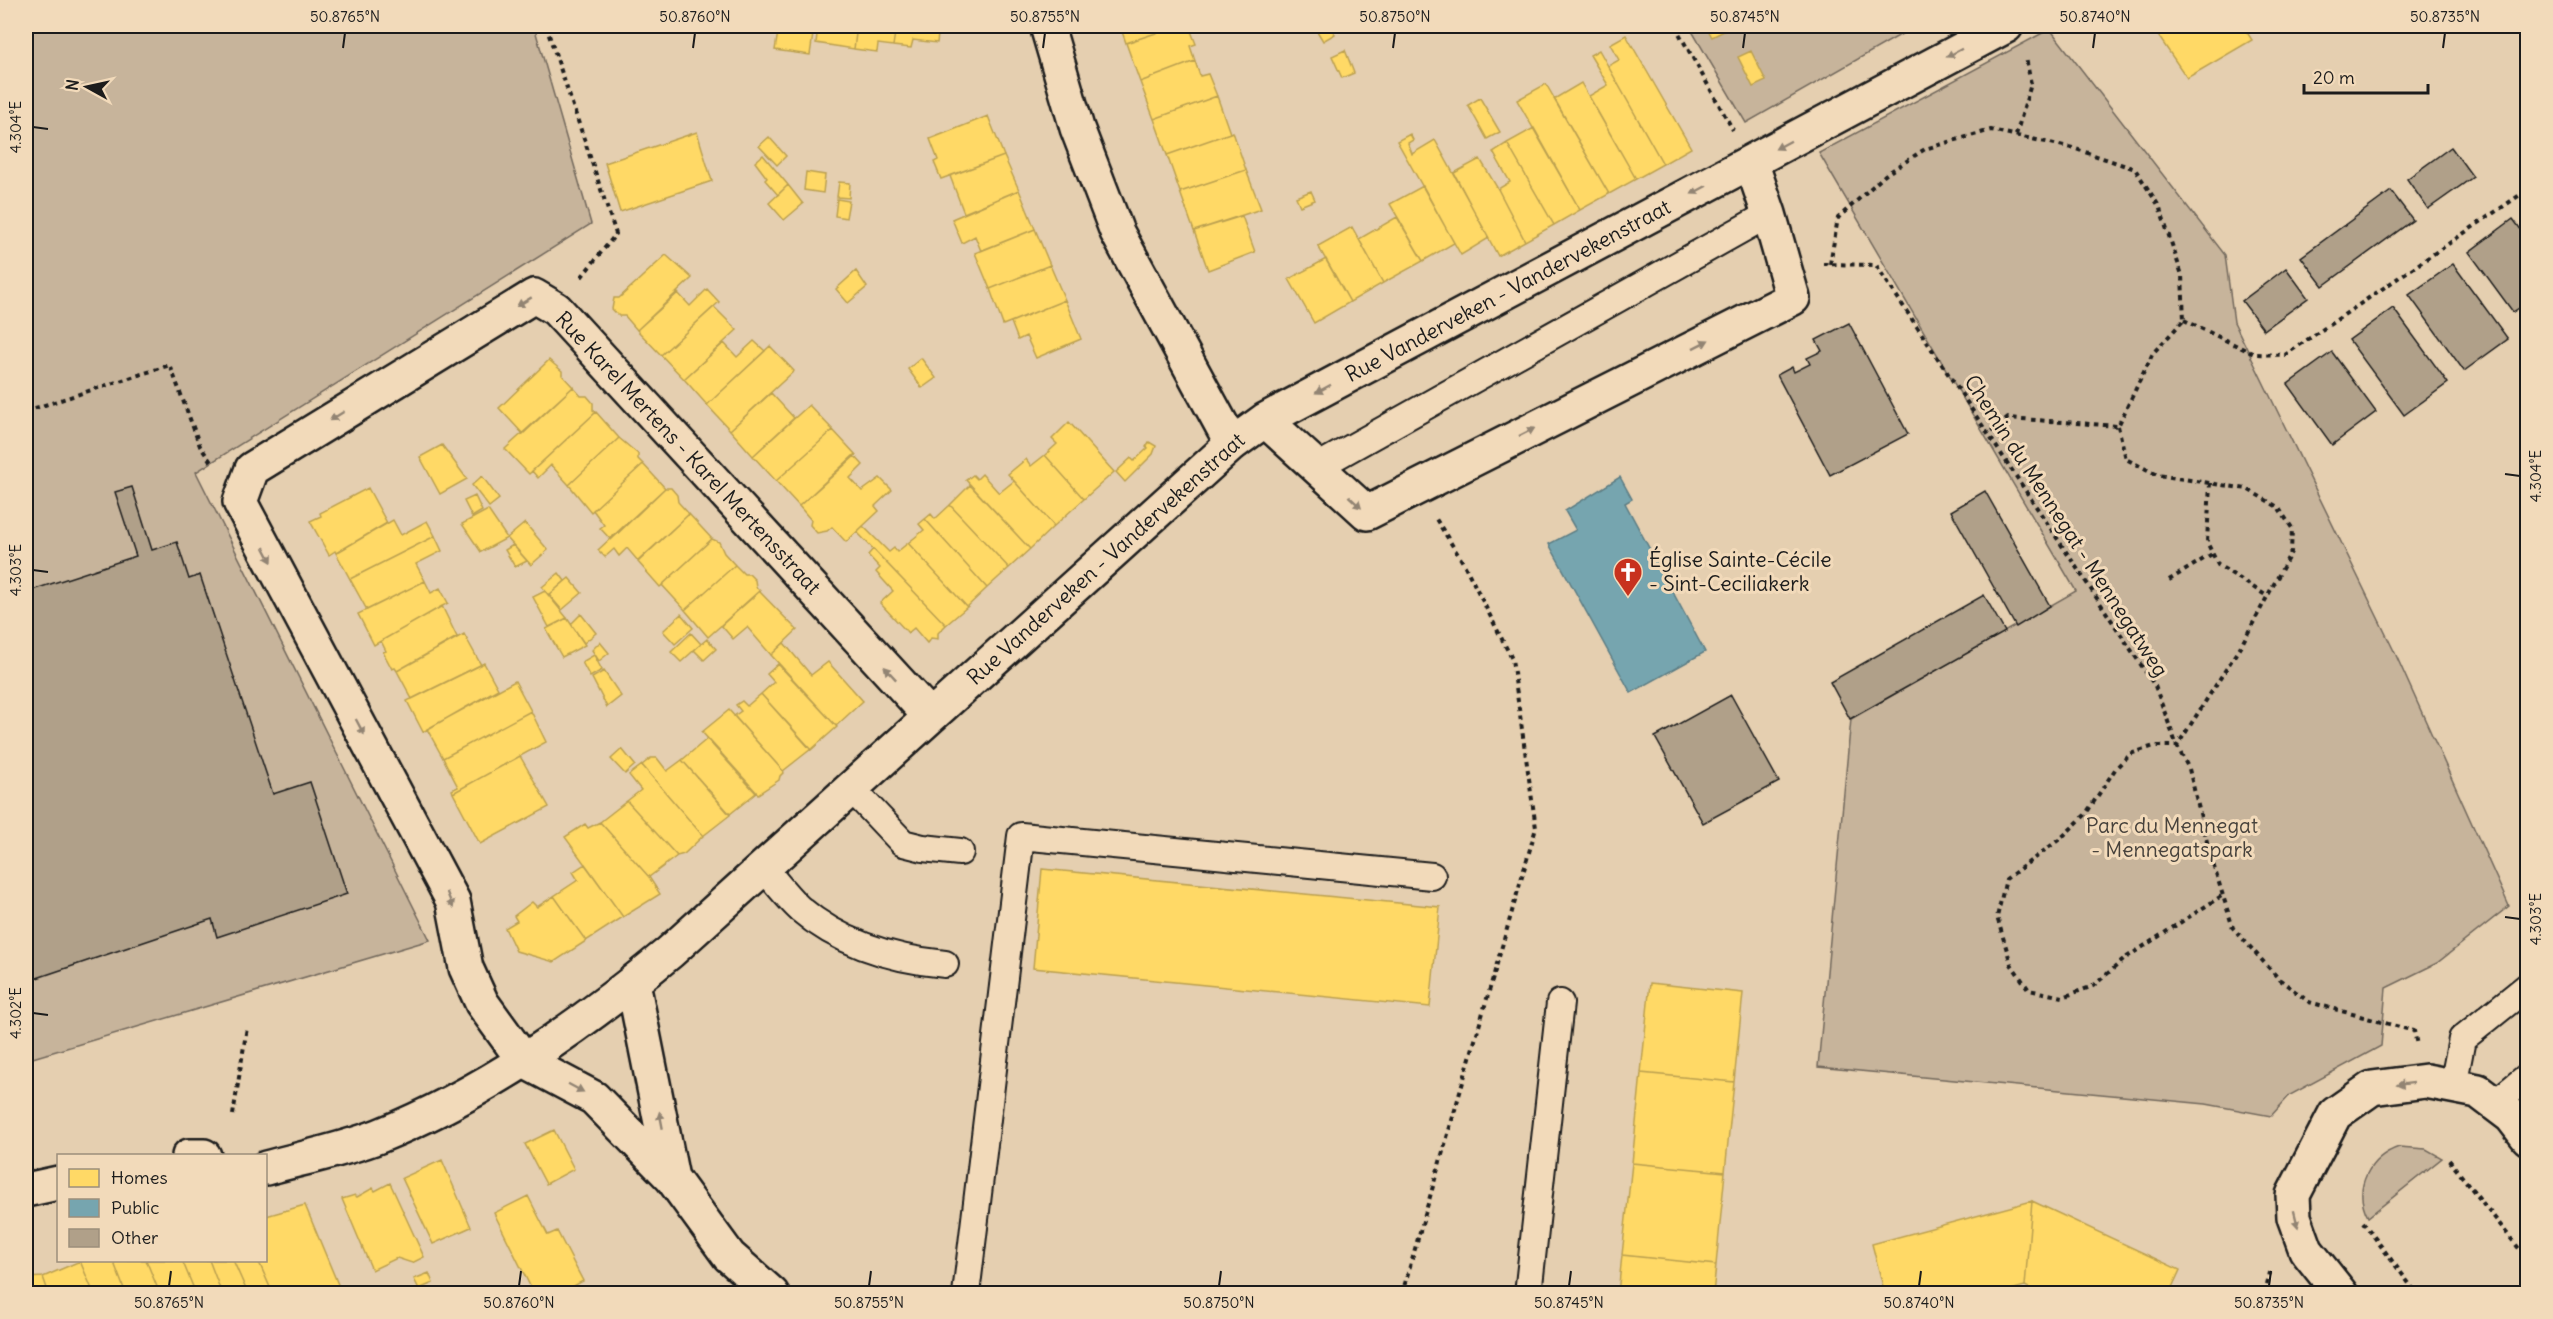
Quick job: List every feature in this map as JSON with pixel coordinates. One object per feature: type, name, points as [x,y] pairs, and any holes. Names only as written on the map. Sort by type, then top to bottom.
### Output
[{"type":"street","points":[[1047,26],[1077,128],[1117,232],[1232,444]]},
{"type":"street","name":"Rue Vanderveken - Vandervekenstraat","points":[[267,1168],[378,1137],[459,1100],[524,1061],[633,983],[1232,444],[1265,420],[1751,162],[2015,37]]},
{"type":"street","points":[[1265,420],[1367,513],[1793,298],[1770,214],[1751,162]]},
{"type":"street","name":"Rue Karel Mertens - Karel Mertensstraat","points":[[240,502],[252,469],[534,296],[556,309],[930,716]]},
{"type":"street","points":[[240,502],[453,902],[466,968],[482,1003],[524,1061],[594,1098],[672,1178],[729,1256],[772,1293]]},
{"type":"street","points":[[633,983],[672,1178]]},
{"type":"street","points":[[2341,1293],[2306,1250],[2294,1217],[2293,1195],[2335,1114],[2373,1088],[2439,1084],[2478,1091],[2511,1116],[2528,1138]]},
{"type":"street","points":[[26,1190],[57,1183]]},
{"type":"lane","points":[[1317,467],[1770,214]]},
{"type":"lane","points":[[851,788],[903,843],[923,848],[960,852]]},
{"type":"lane","points":[[966,1293],[1021,836],[1432,876]]},
{"type":"lane","points":[[763,867],[800,909],[833,932],[864,947],[911,961],[945,964]]},
{"type":"lane","points":[[2439,1084],[2462,1040],[2528,986]]},
{"type":"lane","points":[[1528,1293],[1560,1003]]},
{"type":"lane","points":[[2495,1103],[2528,1076]]},
{"type":"path","points":[[546,26],[616,234],[556,309]]},
{"type":"path","points":[[1675,26],[1751,162]]},
{"type":"path","points":[[2015,37],[2031,84],[2016,135]]},
{"type":"path","points":[[1830,264],[1838,218],[1885,175],[1925,149],[1991,129],[2073,148],[2135,169],[2159,206],[2182,275],[2184,320],[2153,353],[2118,426],[2126,459],[2158,476],[2247,489],[2278,507],[2292,528],[2291,552],[2242,644],[2177,746],[2154,746],[2130,754],[2116,768],[2085,815],[2060,839],[2006,879],[1997,916],[2011,964],[2029,990],[2063,997],[2094,986],[2127,957],[2223,895]]},
{"type":"path","points":[[2184,320],[2254,354],[2285,355],[2520,195],[2528,205]]},
{"type":"path","name":"Chemin du Mennegat - Mennegatweg","points":[[1783,262],[1876,265],[2155,686],[2177,746],[2189,769],[2210,854],[2233,928],[2279,979],[2309,1002],[2414,1031],[2439,1084]]},
{"type":"path","points":[[26,411],[170,365],[200,446],[240,502]]},
{"type":"path","points":[[1988,434],[2008,418],[2118,426]]},
{"type":"path","points":[[2210,483],[2207,542],[2212,554],[2218,565],[2267,596]]},
{"type":"path","points":[[1402,1293],[1536,828],[1512,659],[1464,564],[1417,488]]},
{"type":"path","points":[[2169,580],[2212,554]]},
{"type":"path","points":[[233,1115],[247,1027]]},
{"type":"path","points":[[2448,1160],[2528,1260]]},
{"type":"path","points":[[2363,1222],[2417,1293]]},
{"type":"green space","points":[[26,26],[534,26],[591,224],[196,472],[430,940],[26,1060]]},
{"type":"green space","points":[[1689,26],[1916,26],[1746,123]]},
{"type":"green space","name":"Parc du Mennegat - Mennegatspark","points":[[2050,29],[2225,255],[2234,322],[2395,653],[2509,906],[2437,963],[2386,988],[2381,1046],[2290,1095],[2271,1116],[2206,1104],[1818,1067],[1851,719],[2076,591],[1819,153]]},
{"type":"green space","points":[[2399,1147],[2426,1149],[2442,1158],[2368,1217],[2362,1195],[2363,1184],[2372,1166],[2380,1158]]},
{"type":"building: Homes","points":[[779,26],[818,26],[817,34],[813,34],[810,55],[775,50]]},
{"type":"building: Homes","points":[[818,26],[857,26],[854,49],[816,43]]},
{"type":"building: Homes","points":[[857,26],[896,26],[893,46],[878,44],[877,52],[854,49]]},
{"type":"building: Homes","points":[[896,26],[939,26],[937,43],[913,40],[911,48],[893,46]]},
{"type":"building: Homes","points":[[1120,26],[1177,26],[1126,43]]},
{"type":"building: Homes","points":[[1177,26],[1189,26],[1196,44],[1190,46],[1195,61],[1140,82],[1126,43]]},
{"type":"building: Homes","points":[[1314,26],[1330,26],[1335,34],[1323,41]]},
{"type":"building: Homes","points":[[1706,26],[1734,26],[1712,37]]},
{"type":"building: Homes","points":[[2172,26],[2243,26],[2252,40],[2187,78],[2157,34]]},
{"type":"building: Homes","points":[[1626,35],[1691,148],[1663,164],[1608,66],[1619,60],[1610,44]]},
{"type":"building: Homes","points":[[1345,50],[1354,73],[1342,78],[1332,56]]},
{"type":"building: Homes","points":[[1599,50],[1663,164],[1636,179],[1589,96],[1608,85],[1590,55]]},
{"type":"building: Homes","points":[[1751,51],[1766,81],[1753,87],[1738,57]]},
{"type":"building: Homes","points":[[1195,61],[1200,76],[1208,74],[1217,96],[1154,119],[1140,82]]},
{"type":"building: Homes","points":[[1581,83],[1636,179],[1609,194],[1554,99]]},
{"type":"building: Homes","points":[[1546,84],[1609,194],[1580,210],[1517,100]]},
{"type":"building: Homes","points":[[1217,96],[1230,133],[1167,155],[1154,119]]},
{"type":"building: Homes","points":[[1480,98],[1500,132],[1487,139],[1468,105]]},
{"type":"building: Homes","points":[[988,116],[1004,156],[941,179],[934,162],[938,160],[930,139]]},
{"type":"building: Homes","points":[[1534,128],[1580,210],[1554,225],[1507,143]]},
{"type":"building: Homes","points":[[697,132],[712,181],[620,212],[605,163]]},
{"type":"building: Homes","points":[[1233,132],[1246,170],[1180,192],[1167,155]]},
{"type":"building: Homes","points":[[1410,134],[1413,140],[1408,143],[1412,154],[1435,140],[1489,238],[1461,255],[1397,141]]},
{"type":"building: Homes","points":[[769,137],[786,156],[777,165],[759,146]]},
{"type":"building: Homes","points":[[1507,143],[1554,225],[1525,241],[1498,189],[1510,182],[1493,152]]},
{"type":"building: Homes","points":[[763,155],[788,185],[778,195],[765,180],[767,178],[755,162]]},
{"type":"building: Homes","points":[[1004,156],[1019,190],[964,213],[950,176]]},
{"type":"building: Homes","points":[[1480,159],[1525,241],[1498,256],[1454,173]]},
{"type":"building: Homes","points":[[1246,170],[1261,209],[1194,231],[1180,192]]},
{"type":"building: Homes","points":[[806,172],[825,175],[823,193],[804,190]]},
{"type":"building: Homes","points":[[839,182],[850,183],[849,198],[837,197]]},
{"type":"building: Homes","points":[[788,185],[803,204],[784,220],[769,203]]},
{"type":"building: Homes","points":[[1423,186],[1454,243],[1423,261],[1390,204]]},
{"type":"building: Homes","points":[[1019,190],[1035,229],[981,251],[975,236],[962,243],[952,219]]},
{"type":"building: Homes","points":[[1311,191],[1315,200],[1300,206],[1296,197]]},
{"type":"building: Homes","points":[[837,199],[849,201],[846,218],[835,216]]},
{"type":"building: Homes","points":[[1242,216],[1255,252],[1208,270],[1194,231]]},
{"type":"building: Homes","points":[[1397,217],[1423,261],[1383,283],[1359,239]]},
{"type":"building: Homes","points":[[1352,227],[1383,283],[1350,302],[1318,246]]},
{"type":"building: Homes","points":[[1035,229],[1050,265],[990,289],[975,253]]},
{"type":"building: Homes","points":[[666,255],[692,278],[637,330],[625,316],[619,316],[612,309],[614,298],[619,298]]},
{"type":"building: Homes","points":[[1326,259],[1350,302],[1314,323],[1289,279]]},
{"type":"building: Homes","points":[[1050,265],[1065,300],[1003,325],[990,289]]},
{"type":"building: Homes","points":[[856,271],[867,287],[848,303],[836,289]]},
{"type":"building: Homes","points":[[707,289],[719,302],[661,355],[637,330],[678,293],[690,306]]},
{"type":"building: Homes","points":[[1065,300],[1081,339],[1036,358],[1026,336],[1018,340],[1011,322]]},
{"type":"building: Homes","points":[[714,307],[737,330],[684,379],[661,355]]},
{"type":"building: Homes","points":[[754,341],[765,351],[707,405],[684,379],[724,343],[737,357]]},
{"type":"building: Homes","points":[[770,346],[794,371],[730,430],[707,405]]},
{"type":"building: Homes","points":[[921,358],[936,378],[922,388],[908,369]]},
{"type":"building: Homes","points":[[549,360],[562,371],[562,375],[573,387],[523,434],[499,408]]},
{"type":"building: Homes","points":[[573,387],[581,396],[587,396],[596,412],[529,474],[505,449]]},
{"type":"building: Homes","points":[[771,393],[794,418],[753,456],[730,430]]},
{"type":"building: Homes","points":[[809,405],[833,430],[776,481],[753,456]]},
{"type":"building: Homes","points":[[596,412],[619,438],[569,485],[551,465],[538,478],[532,471]]},
{"type":"building: Homes","points":[[1069,422],[1114,472],[1084,499],[1045,455],[1057,444],[1052,439]]},
{"type":"building: Homes","points":[[833,430],[856,455],[799,506],[776,481]]},
{"type":"building: Homes","points":[[619,438],[638,454],[638,459],[643,464],[591,512],[569,485]]},
{"type":"building: Homes","points":[[1149,442],[1156,446],[1153,454],[1125,482],[1116,472],[1131,458],[1134,461],[1148,448],[1146,447]]},
{"type":"building: Homes","points":[[442,445],[467,479],[440,494],[420,457]]},
{"type":"building: Homes","points":[[854,455],[863,465],[850,478],[862,491],[880,478],[892,490],[875,506],[879,511],[846,542],[832,527],[827,531],[817,533],[810,525],[811,520],[799,506]]},
{"type":"building: Homes","points":[[1045,455],[1084,499],[1054,526],[1008,474],[1026,459],[1031,466]]},
{"type":"building: Homes","points":[[643,464],[665,488],[611,540],[600,528],[604,525],[593,510]]},
{"type":"building: Homes","points":[[982,474],[999,493],[1014,481],[1054,526],[1030,549],[966,480],[973,475],[977,479]]},
{"type":"building: Homes","points":[[482,476],[499,499],[489,507],[472,485]]},
{"type":"building: Homes","points":[[970,485],[1030,549],[1009,568],[950,505]]},
{"type":"building: Homes","points":[[368,488],[387,523],[329,555],[310,521],[321,516],[320,513]]},
{"type":"building: Homes","points":[[665,488],[671,488],[677,495],[678,502],[689,514],[638,561],[627,548],[619,556],[614,549],[605,557],[598,550]]},
{"type":"building: Homes","points":[[475,496],[482,511],[472,517],[464,501]]},
{"type":"building: Homes","points":[[950,505],[1009,568],[987,588],[925,519],[931,514],[935,519]]},
{"type":"building: Homes","points":[[488,510],[507,538],[481,552],[462,524]]},
{"type":"building: Homes","points":[[689,514],[712,539],[660,587],[638,562]]},
{"type":"building: Homes","points":[[925,519],[987,588],[967,607],[908,543],[924,530],[919,524]]},
{"type":"building: Homes","points":[[393,520],[401,535],[427,521],[435,536],[350,579],[336,553]]},
{"type":"building: Homes","points":[[525,523],[548,550],[531,565],[507,538]]},
{"type":"building: Homes","points":[[863,526],[889,552],[894,548],[897,552],[908,543],[967,607],[946,625],[857,532]]},
{"type":"building: Homes","points":[[435,536],[442,551],[416,564],[425,581],[367,610],[350,579]]},
{"type":"building: Homes","points":[[712,539],[719,542],[724,553],[735,565],[685,610],[662,585]]},
{"type":"building: Homes","points":[[513,545],[527,561],[515,567],[505,550]]},
{"type":"building: Homes","points":[[873,549],[946,625],[938,633],[938,639],[931,638],[927,643],[914,628],[908,633],[880,603],[893,591],[876,572],[880,568],[868,555]]},
{"type":"building: Homes","points":[[735,565],[755,580],[756,587],[760,591],[708,637],[685,610]]},
{"type":"building: Homes","points":[[559,573],[565,581],[549,595],[542,587]]},
{"type":"building: Homes","points":[[569,578],[582,593],[562,610],[549,595]]},
{"type":"building: Homes","points":[[425,581],[431,593],[440,588],[448,603],[374,645],[358,614]]},
{"type":"building: Homes","points":[[545,591],[567,618],[549,627],[533,597]]},
{"type":"building: Homes","points":[[759,591],[797,630],[771,655],[747,627],[733,639],[721,625]]},
{"type":"building: Homes","points":[[442,606],[457,637],[397,671],[395,668],[392,669],[383,652],[386,651],[381,641]]},
{"type":"building: Homes","points":[[581,614],[596,633],[584,643],[571,624]]},
{"type":"building: Homes","points":[[681,614],[693,628],[675,644],[663,631]]},
{"type":"building: Homes","points":[[567,618],[585,645],[562,657],[546,629]]},
{"type":"building: Homes","points":[[691,633],[701,644],[681,662],[671,652]]},
{"type":"building: Homes","points":[[464,634],[481,665],[412,699],[397,671]]},
{"type":"building: Homes","points":[[707,639],[716,649],[704,660],[694,650]]},
{"type":"building: Homes","points":[[600,642],[609,653],[599,661],[592,650]]},
{"type":"building: Homes","points":[[784,643],[811,675],[828,662],[863,701],[836,726],[771,655]]},
{"type":"building: Homes","points":[[594,655],[602,670],[590,677],[582,662]]},
{"type":"building: Homes","points":[[484,663],[498,689],[423,732],[407,701]]},
{"type":"building: Homes","points":[[778,664],[837,727],[811,750],[761,694],[774,682],[767,674]]},
{"type":"building: Homes","points":[[604,671],[621,696],[607,707],[592,678]]},
{"type":"building: Homes","points":[[515,681],[531,711],[443,758],[427,729]]},
{"type":"building: Homes","points":[[761,694],[811,749],[783,771],[734,716],[741,711],[736,705],[742,701],[747,706]]},
{"type":"building: Homes","points":[[729,710],[784,772],[779,780],[758,794],[702,732]]},
{"type":"building: Homes","points":[[531,711],[546,742],[453,793],[452,790],[458,787],[443,758]]},
{"type":"building: Homes","points":[[707,739],[756,793],[730,814],[682,760]]},
{"type":"building: Homes","points":[[622,749],[635,765],[625,774],[611,759]]},
{"type":"building: Homes","points":[[520,756],[549,807],[480,844],[453,793]]},
{"type":"building: Homes","points":[[651,758],[657,758],[667,771],[682,760],[730,815],[703,836],[642,765]]},
{"type":"building: Homes","points":[[642,765],[703,836],[684,854],[677,856],[627,801],[641,790],[629,775]]},
{"type":"building: Homes","points":[[627,801],[677,856],[649,877],[600,822]]},
{"type":"building: Homes","points":[[600,822],[649,877],[660,894],[623,917],[565,837],[585,824],[588,828]]},
{"type":"building: Homes","points":[[585,864],[623,917],[586,941],[554,896],[578,880],[573,872]]},
{"type":"building: Homes","points":[[1042,869],[1440,907],[1430,1007],[1033,968]]},
{"type":"building: Homes","points":[[554,896],[586,941],[554,962],[516,951],[505,928],[517,921],[514,916],[532,902],[537,907]]},
{"type":"building: Homes","points":[[1650,983],[1743,993],[1734,1082],[1641,1073]]},
{"type":"building: Homes","points":[[1641,1073],[1734,1082],[1725,1172],[1632,1163]]},
{"type":"building: Homes","points":[[554,1130],[574,1169],[546,1184],[525,1144]]},
{"type":"building: Homes","points":[[442,1160],[471,1227],[433,1244],[402,1178]]},
{"type":"building: Homes","points":[[1632,1163],[1725,1172],[1716,1265],[1622,1255]]},
{"type":"building: Homes","points":[[390,1183],[424,1257],[412,1263],[397,1258],[372,1270],[342,1199],[355,1195],[357,1197],[373,1188],[375,1191]]},
{"type":"building: Homes","points":[[528,1196],[548,1235],[557,1231],[583,1281],[559,1294],[534,1294],[494,1213]]},
{"type":"building: Homes","points":[[2032,1201],[2025,1286],[1996,1294],[1885,1294],[1872,1244]]},
{"type":"building: Homes","points":[[2032,1201],[2180,1270],[2169,1294],[2041,1294],[2025,1286]]},
{"type":"building: Homes","points":[[305,1205],[342,1294],[273,1294],[259,1262],[267,1262],[267,1216]]},
{"type":"building: Homes","points":[[1622,1255],[1716,1265],[1713,1294],[1618,1294]]},
{"type":"building: Homes","points":[[80,1262],[114,1262],[126,1294],[94,1294]]},
{"type":"building: Homes","points":[[80,1262],[94,1294],[49,1294],[43,1277]]},
{"type":"building: Homes","points":[[114,1262],[147,1262],[160,1294],[126,1294]]},
{"type":"building: Homes","points":[[147,1262],[183,1262],[196,1294],[160,1294]]},
{"type":"building: Homes","points":[[183,1262],[210,1262],[222,1294],[196,1294]]},
{"type":"building: Homes","points":[[210,1262],[234,1262],[248,1294],[222,1294]]},
{"type":"building: Homes","points":[[234,1262],[259,1262],[272,1292],[248,1294]]},
{"type":"building: Homes","points":[[429,1273],[433,1283],[419,1289],[414,1279]]},
{"type":"building: Homes","points":[[43,1277],[49,1294],[26,1294],[26,1278]]},
{"type":"building: Homes","points":[[576,1285],[580,1294],[559,1294]]},
{"type":"building: Public","name":"Église Sainte-Cécile - Sint-Ceciliakerk","points":[[1620,477],[1632,499],[1625,503],[1705,652],[1631,693],[1549,544],[1576,530],[1565,511]]},
{"type":"building: Other","points":[[2451,147],[2473,177],[2428,209],[2407,179]]},
{"type":"building: Other","points":[[2391,191],[2413,220],[2323,286],[2301,257]]},
{"type":"building: Other","points":[[2513,219],[2528,239],[2528,302],[2513,312],[2469,252]]},
{"type":"building: Other","points":[[2453,264],[2508,339],[2464,371],[2409,295]]},
{"type":"building: Other","points":[[2286,268],[2308,298],[2264,330],[2242,301]]},
{"type":"building: Other","points":[[2393,308],[2448,383],[2404,415],[2349,340]]},
{"type":"building: Other","points":[[1849,323],[1908,434],[1830,475],[1777,375],[1792,367],[1794,372],[1810,364],[1807,358],[1822,351],[1816,340]]},
{"type":"building: Other","points":[[2332,352],[2376,412],[2332,445],[2288,384]]},
{"type":"building: Other","points":[[132,487],[152,550],[177,542],[189,579],[200,575],[273,794],[310,782],[347,894],[217,937],[212,919],[31,980],[26,964],[26,592],[136,556],[115,492]]},
{"type":"building: Other","points":[[1985,491],[2050,606],[2016,627],[1951,511]]},
{"type":"building: Other","points":[[1984,595],[2005,632],[1850,719],[1830,682]]},
{"type":"building: Other","points":[[1731,695],[1779,782],[1703,823],[1655,737]]},
{"type":"place","name":"Église Sainte-Cécile - Sint-Ceciliakerk","points":[[1628,598]]}]
